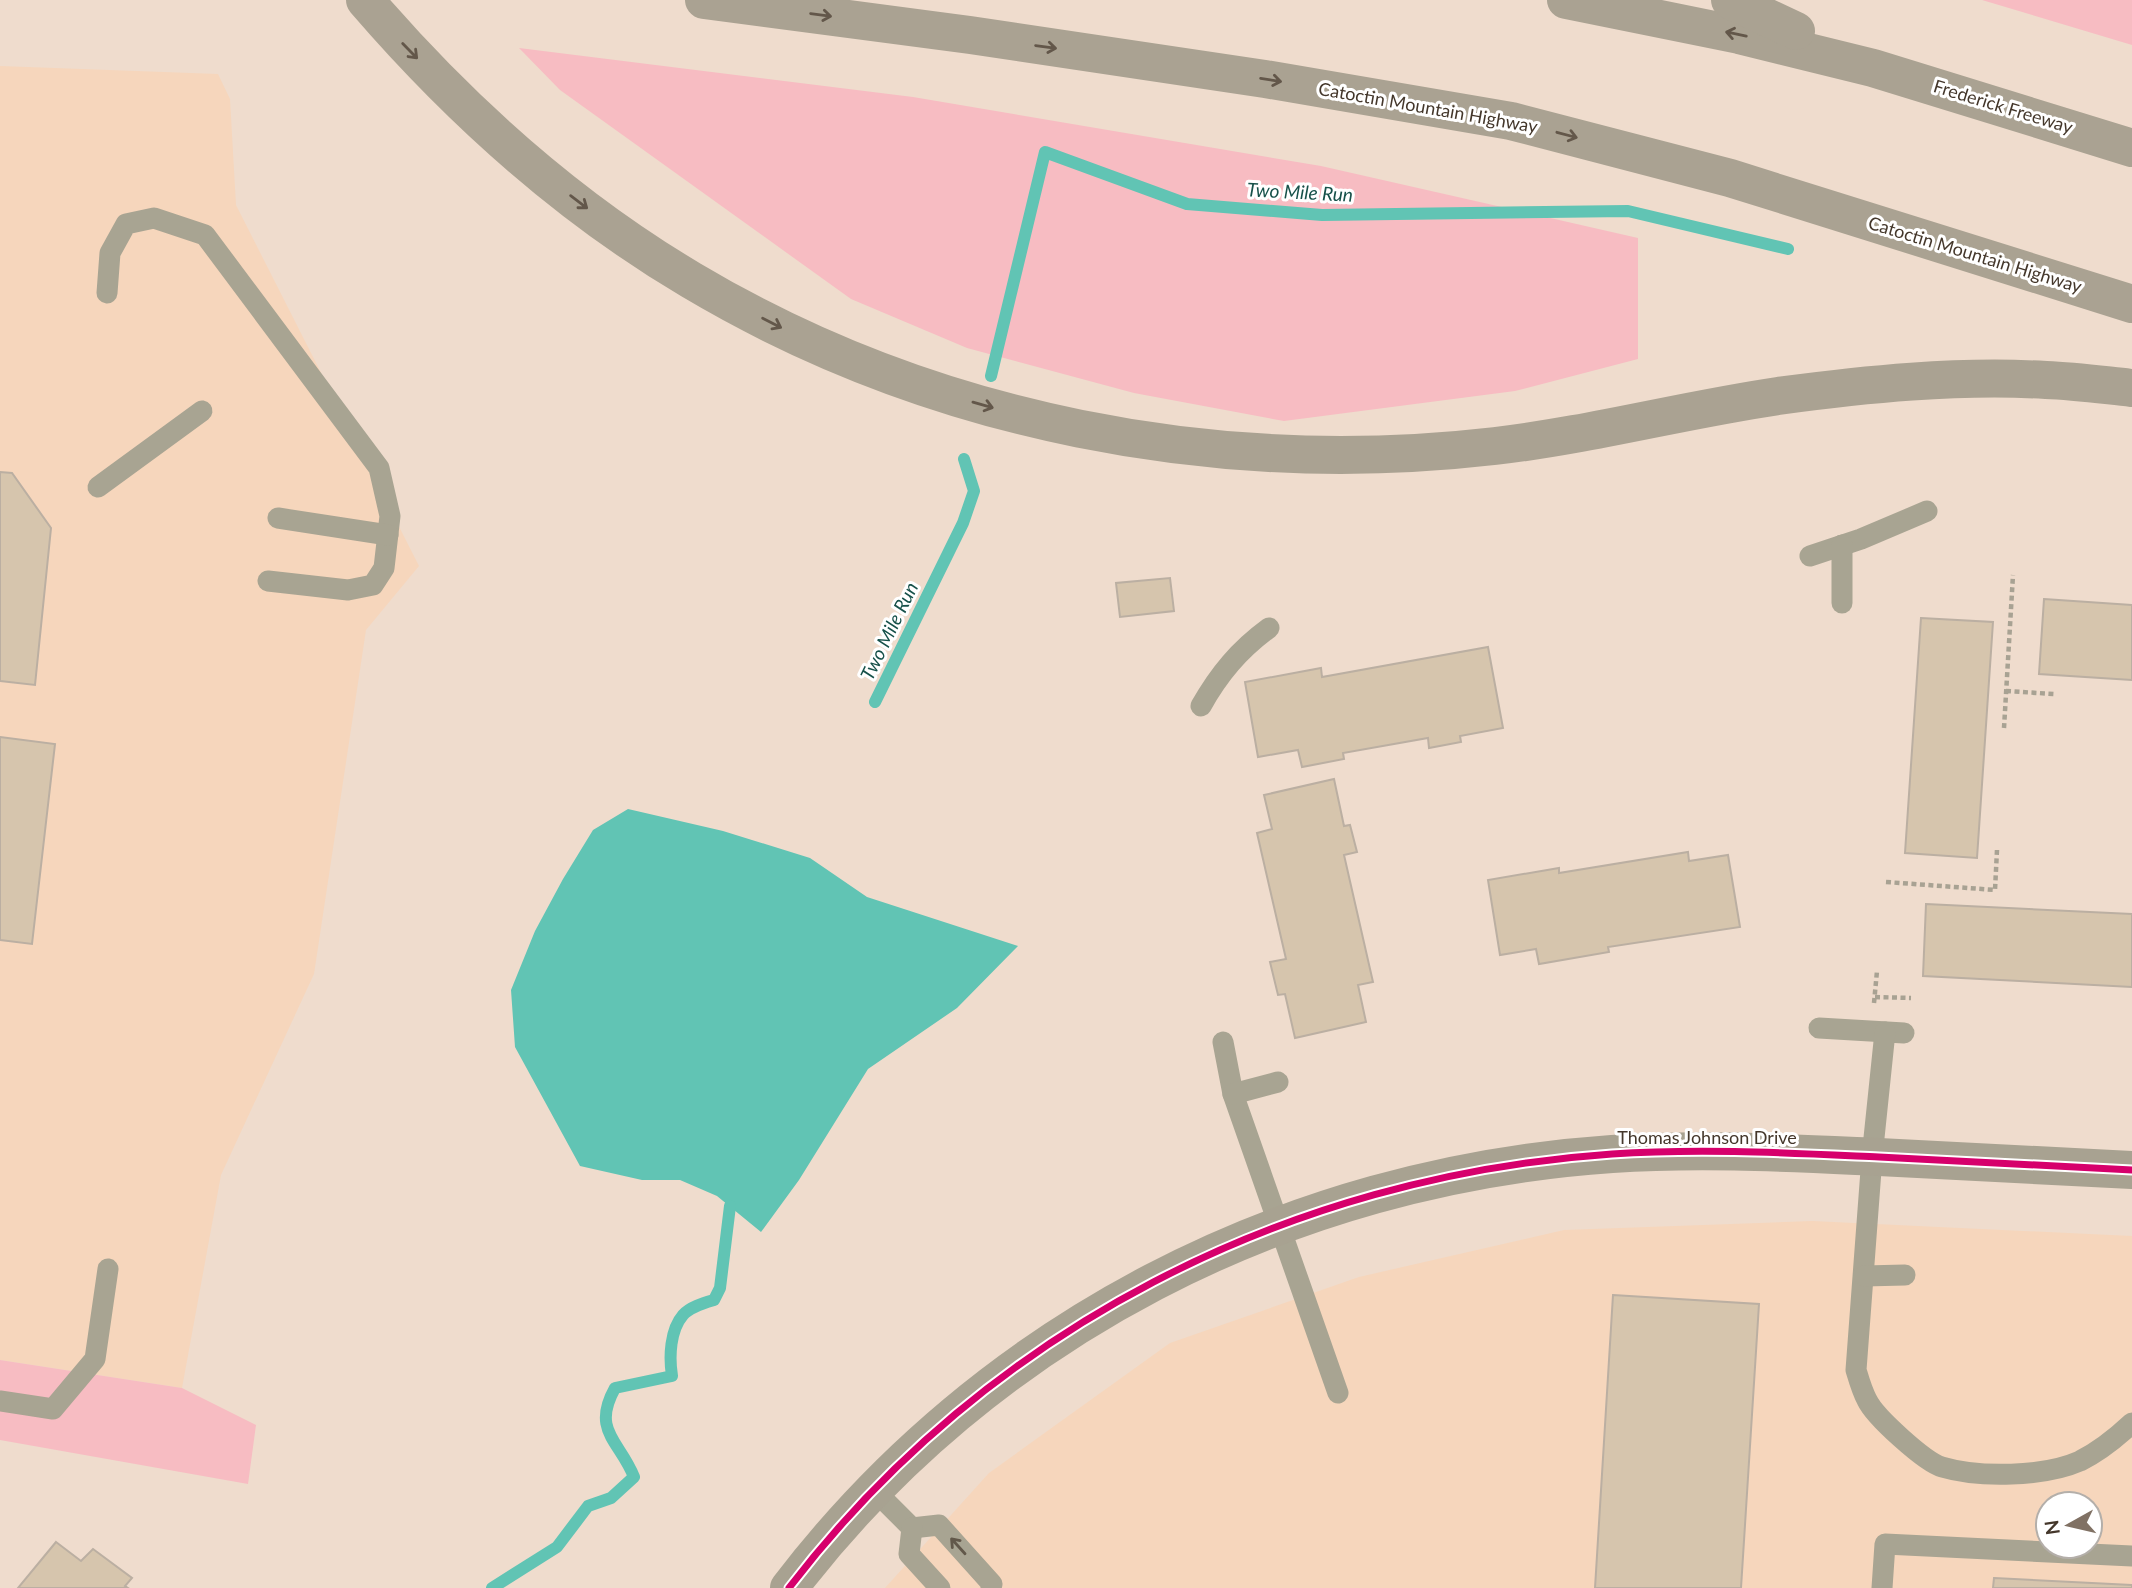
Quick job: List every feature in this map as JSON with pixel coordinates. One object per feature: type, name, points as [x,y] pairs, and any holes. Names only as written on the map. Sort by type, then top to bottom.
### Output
[{"type":"highway","points":[[365,0],[405,47],[472,114],[615,229],[691,280],[852,361],[948,395],[1047,422],[1114,436],[1230,450],[1342,455],[1409,453],[1507,444],[1775,397],[1863,386],[1956,379],[2047,380],[2132,388]]},
{"type":"highway","name":"Catoctin Mountain Highway","points":[[704,0],[957,33],[1238,75],[1511,121],[1730,178],[2132,304]]},
{"type":"highway","points":[[1566,0],[1739,34],[1873,68]]},
{"type":"highway","points":[[1730,0],[1873,68]]},
{"type":"highway","name":"Frederick Freeway","points":[[1873,68],[2132,148]]},
{"type":"street","name":"Thomas Johnson Drive","points":[[789,1588],[810,1560],[873,1489],[949,1418],[1075,1326],[1149,1283],[1208,1254],[1279,1225],[1351,1201],[1490,1168],[1547,1160],[1696,1151],[1747,1150],[2132,1170]]},
{"type":"lane","points":[[107,293],[110,253],[126,224],[154,218],[205,234],[379,468],[390,516],[383,568],[373,585],[348,590],[268,581]]},
{"type":"lane","points":[[98,488],[202,411]]},
{"type":"lane","points":[[1810,556],[1927,511]]},
{"type":"lane","points":[[278,518],[388,536]]},
{"type":"lane","points":[[1842,545],[1842,603]]},
{"type":"lane","points":[[1201,706],[1217,677],[1269,628]]},
{"type":"lane","points":[[1819,1028],[1895,1033],[1872,1157],[1856,1370],[1867,1402],[1894,1432],[1939,1467],[1976,1473],[2015,1474],[2051,1469],[2080,1461],[2132,1423]]},
{"type":"lane","points":[[1223,1042],[1233,1094],[1338,1393]]},
{"type":"lane","points":[[1233,1094],[1278,1082]]},
{"type":"lane","points":[[0,1401],[53,1409],[95,1359],[108,1269]]},
{"type":"lane","points":[[1864,1276],[1905,1275]]},
{"type":"lane","points":[[873,1489],[912,1528]]},
{"type":"lane","points":[[912,1528],[939,1525],[992,1584],[991,1588]]},
{"type":"lane","points":[[912,1528],[909,1554],[940,1588]]},
{"type":"lane","points":[[1882,1588],[1885,1544],[2132,1556]]},
{"type":"path","points":[[2004,728],[2013,576]]},
{"type":"path","points":[[2006,691],[2054,694]]},
{"type":"path","points":[[1886,882],[1995,890],[1997,850]]},
{"type":"path","points":[[1875,997],[1911,998]]},
{"type":"shaded area","points":[[1982,0],[2132,0],[2132,45]]},
{"type":"shaded area","points":[[519,48],[913,97],[1321,166],[1638,238],[1638,359],[1515,391],[1284,421],[1134,393],[967,348],[851,299],[560,90]]},
{"type":"shaded area","points":[[0,66],[218,74],[230,99],[236,205],[419,566],[366,630],[314,974],[221,1175],[182,1388],[0,1360]]},
{"type":"shaded area","points":[[1812,1221],[2132,1236],[2132,1588],[885,1588],[989,1473],[1170,1343],[1359,1277],[1564,1230]]},
{"type":"shaded area","points":[[0,1360],[182,1388],[256,1425],[248,1484],[0,1440]]},
{"type":"water","points":[[628,809],[723,831],[810,858],[867,897],[1018,946],[957,1008],[868,1069],[799,1180],[761,1232],[717,1196],[680,1180],[642,1180],[580,1166],[515,1047],[511,990],[535,931],[593,830]]},
{"type":"building","points":[[0,472],[12,473],[51,528],[35,685],[0,681]]},
{"type":"building","points":[[1170,578],[1174,611],[1120,617],[1116,583]]},
{"type":"building","points":[[2044,599],[2132,605],[2132,680],[2039,674]]},
{"type":"building","points":[[1921,618],[1993,622],[1977,858],[1905,853]]},
{"type":"building","points":[[1488,647],[1503,728],[1460,736],[1461,742],[1429,748],[1428,738],[1343,753],[1344,759],[1302,767],[1298,750],[1258,757],[1245,682],[1321,668],[1322,677]]},
{"type":"building","points":[[0,737],[55,744],[32,944],[0,940]]},
{"type":"building","points":[[1334,779],[1344,826],[1350,825],[1357,852],[1344,855],[1373,982],[1358,985],[1366,1022],[1295,1038],[1285,994],[1278,995],[1270,962],[1286,959],[1257,833],[1272,829],[1264,795]]},
{"type":"building","points":[[1688,852],[1689,861],[1728,855],[1740,927],[1608,947],[1609,952],[1539,964],[1536,949],[1500,955],[1488,880],[1559,868],[1559,873]]},
{"type":"building","points":[[1926,904],[2132,914],[2132,987],[1923,976]]},
{"type":"building","points":[[1613,1295],[1759,1304],[1741,1588],[1595,1588]]},
{"type":"building","points":[[56,1542],[81,1561],[93,1549],[132,1578],[125,1586],[128,1588],[18,1588]]},
{"type":"building","points":[[1994,1578],[2132,1585],[2132,1588],[1993,1588]]},
{"type":"waterway","name":"Two Mile Run","points":[[991,376],[1045,152],[1187,204],[1322,215],[1628,211],[1788,249]]},
{"type":"waterway","name":"Two Mile Run","points":[[875,702],[963,523],[974,491],[964,459]]},
{"type":"waterway","points":[[492,1588],[557,1547],[588,1506],[611,1498],[634,1477],[610,1435],[606,1415],[608,1403],[615,1388],[672,1376],[675,1328],[689,1310],[714,1300],[720,1288],[730,1206]]},
{"type":"cycle path","points":[[789,1588],[868,1496],[956,1414],[1051,1343],[1153,1282],[1261,1233],[1375,1195],[1492,1168],[1646,1152],[1779,1153],[2132,1170]]}]
